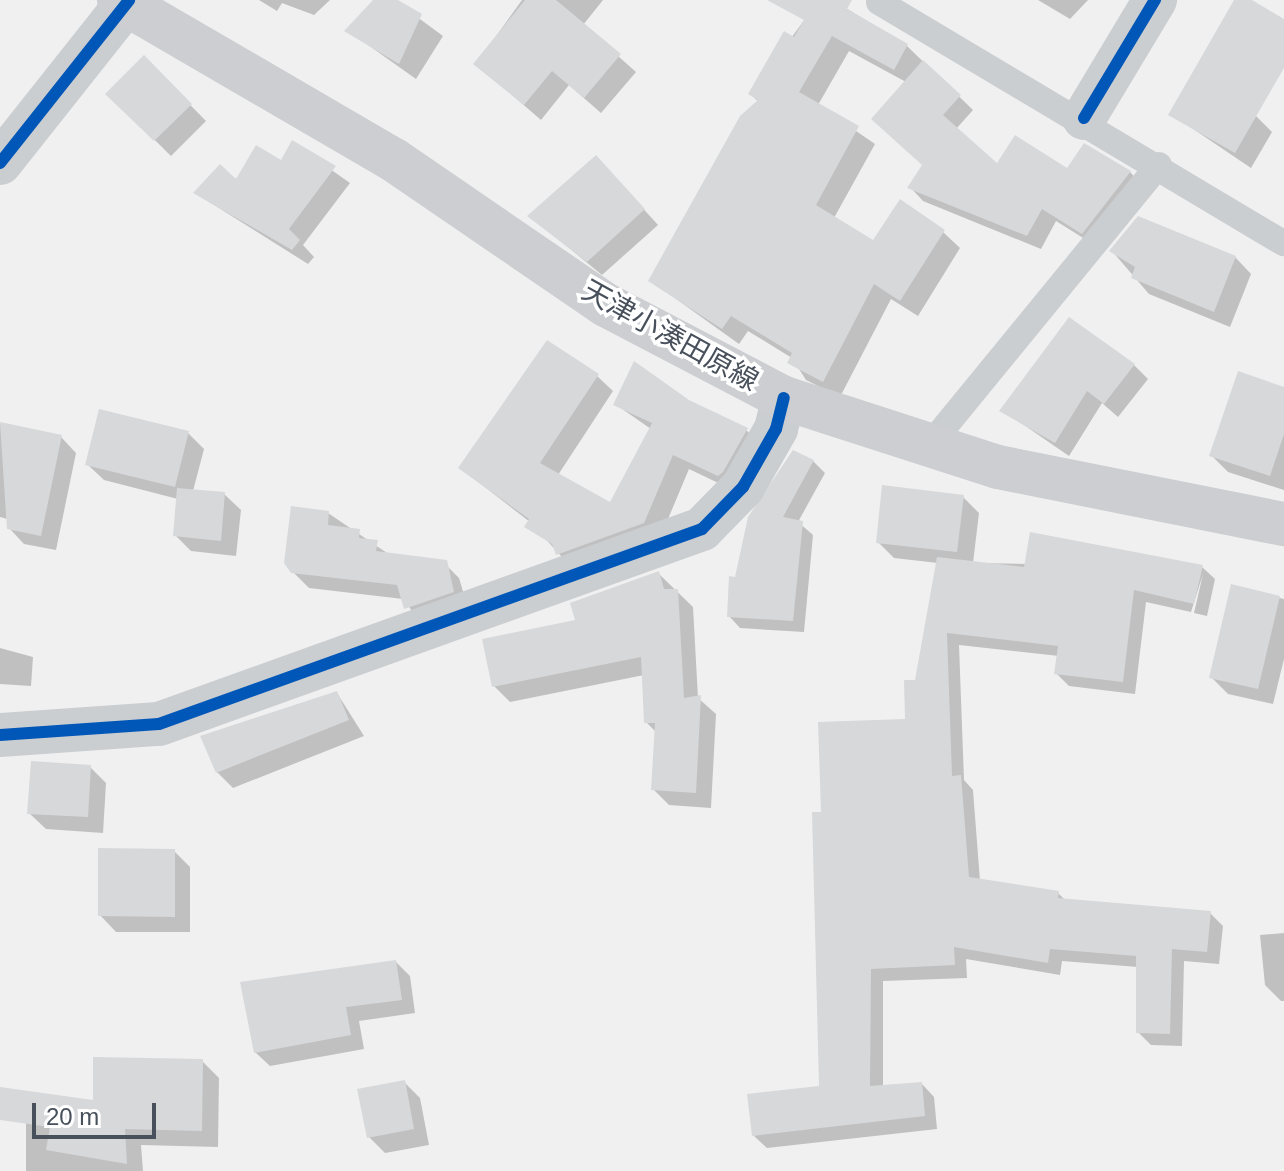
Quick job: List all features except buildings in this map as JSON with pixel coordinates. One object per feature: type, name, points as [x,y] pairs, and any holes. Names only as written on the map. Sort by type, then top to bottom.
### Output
[{"type":"main road","name":"天津小湊田原線","points":[[125,1],[394,160],[606,305],[784,398],[998,467],[1284,524]]},
{"type":"street","points":[[1084,118],[1155,0]]},
{"type":"street","points":[[0,163],[125,1]]},
{"type":"street","points":[[0,735],[159,724],[702,529],[743,487],[776,429],[784,398]]},
{"type":"lane","points":[[879,2],[1084,118],[1284,243]]},
{"type":"lane","points":[[929,446],[1159,165]]},
{"type":"cycle path","points":[[0,163],[129,0]]},
{"type":"cycle path","points":[[1084,118],[1155,0]]},
{"type":"cycle path","points":[[0,735],[159,724],[702,529],[743,487],[776,429],[784,398]]}]
